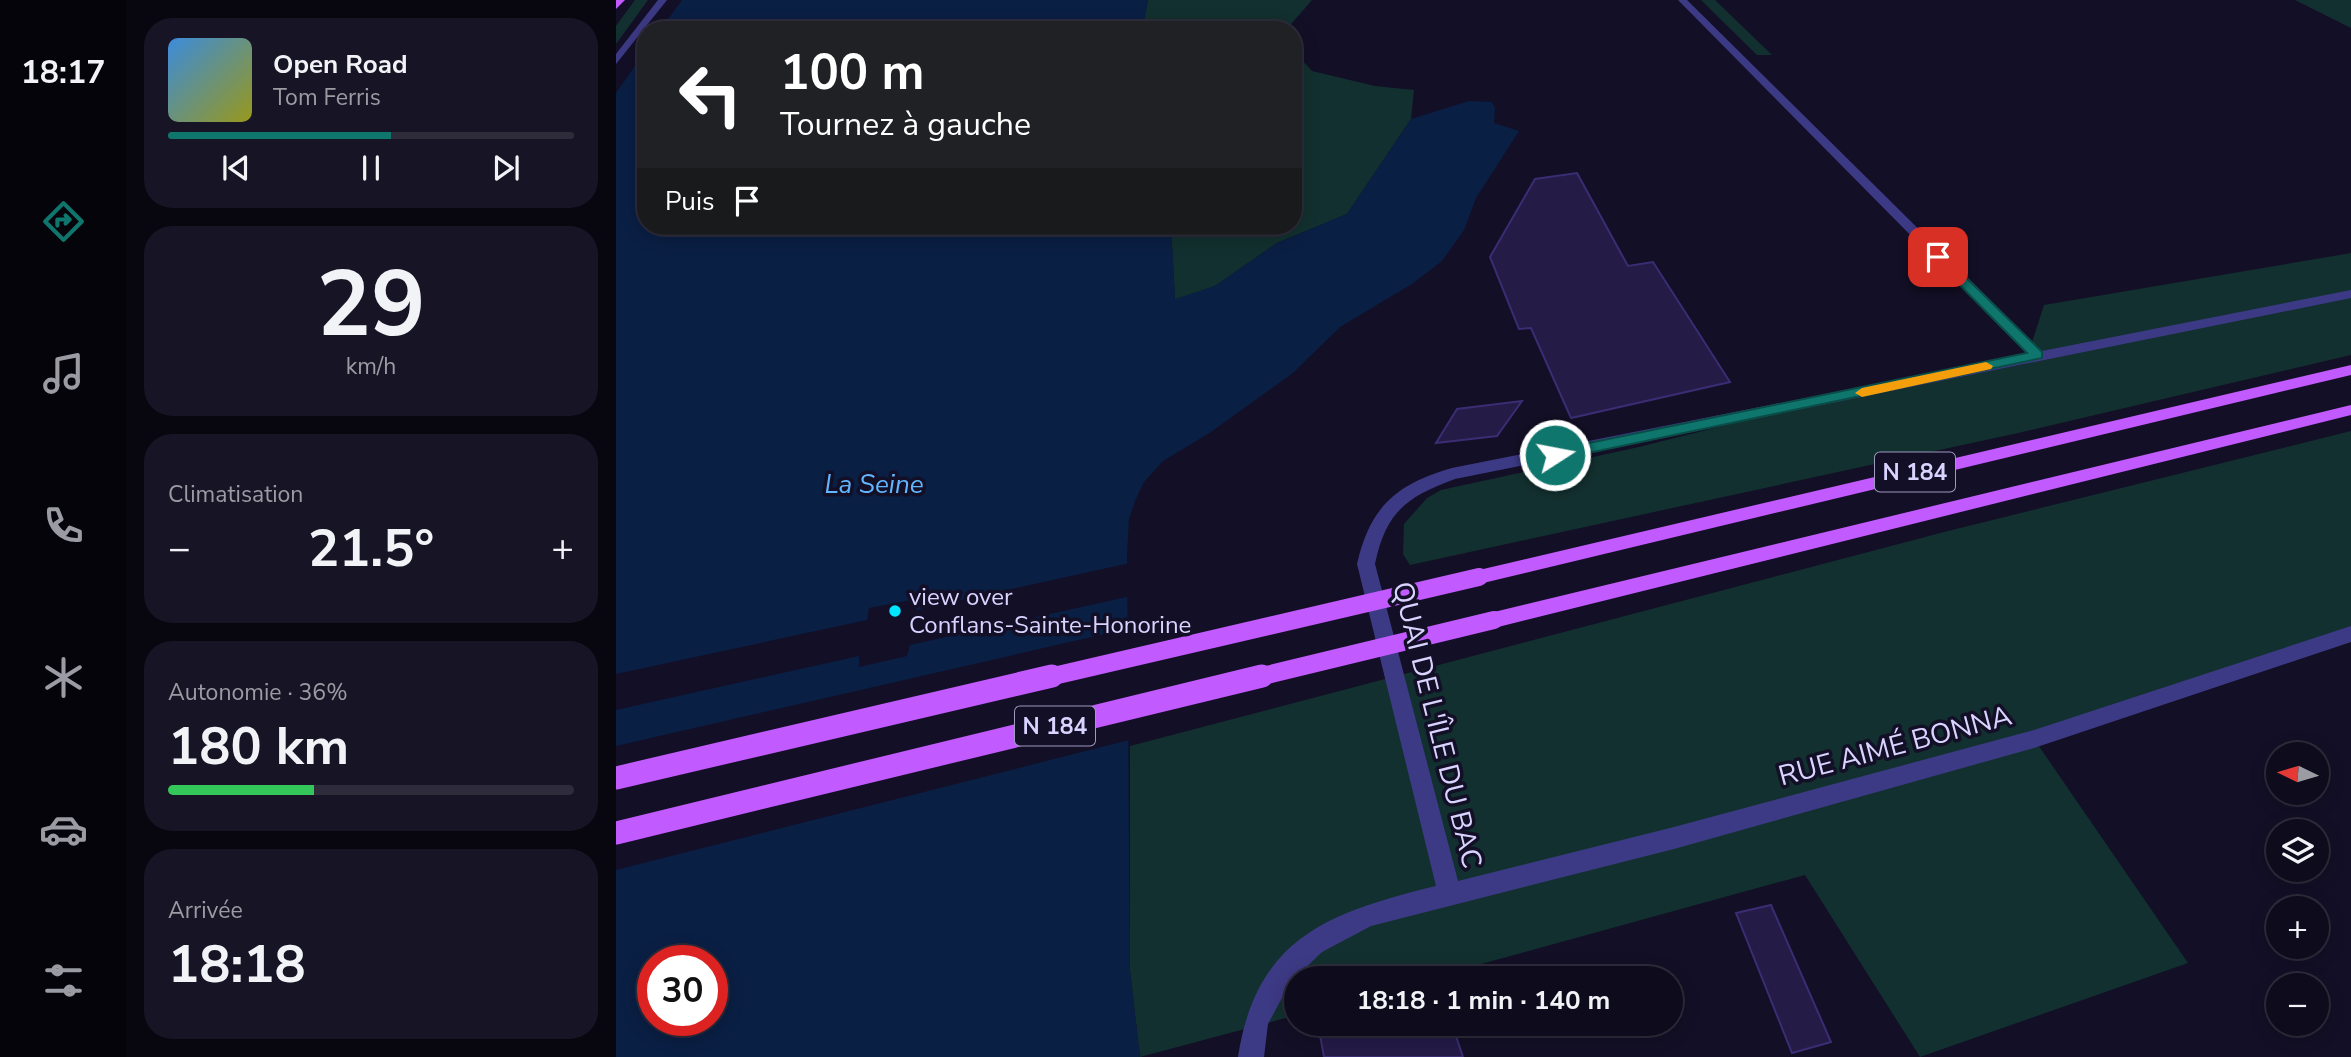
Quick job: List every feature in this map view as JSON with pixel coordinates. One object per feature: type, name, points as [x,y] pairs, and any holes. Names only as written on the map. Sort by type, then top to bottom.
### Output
[{"type":"main road","points":[[616,6],[621,0]]},
{"type":"main road","name":"N 184","points":[[616,778],[2351,370]]},
{"type":"main road","name":"N 184","points":[[616,833],[2351,410]]},
{"type":"street","points":[[647,21],[663,0]]},
{"type":"street","points":[[1682,0],[2037,355],[2351,294]]},
{"type":"street","points":[[616,61],[637,34]]},
{"type":"street","name":"QUAI DE L'ÎLE DU BAC","points":[[1251,1057],[1256,1022],[1270,992],[1281,974],[1313,943],[1368,915],[1448,893],[1366,564],[1377,524],[1397,500],[1426,483],[1452,474],[1813,403],[2037,355]]},
{"type":"street","name":"RUE AIMÉ BONNA","points":[[1448,893],[1674,838],[2034,739],[2351,634]]},
{"type":"green space","points":[[635,0],[648,0],[616,44],[616,26]]},
{"type":"green space","points":[[1148,0],[1312,0],[1294,21],[1144,21]]},
{"type":"green space","points":[[1701,0],[1715,0],[1772,55],[1757,55]]},
{"type":"green space","points":[[2295,0],[2351,0],[2351,28]]},
{"type":"green space","points":[[1302,60],[1312,71],[1375,86],[1414,90],[1411,119],[1347,214],[1302,233]]},
{"type":"green space","points":[[1171,235],[1296,235],[1277,243],[1215,286],[1175,300]]},
{"type":"green space","points":[[2351,253],[2351,355],[2018,433],[1410,565],[1403,554],[1404,524],[1427,498],[1441,490],[1639,447],[1826,400],[2025,364],[2044,305]]},
{"type":"green space","points":[[2351,431],[2351,634],[2034,739],[2188,963],[1920,1057],[1805,875],[1474,966],[1284,966],[1284,1018],[1140,1057],[1130,971],[1130,746],[1948,531]]},
{"type":"water","points":[[682,0],[1148,0],[1144,21],[667,21]]},
{"type":"water","name":"La Seine","points":[[637,63],[637,235],[1171,235],[1175,299],[1215,286],[1277,243],[1302,235],[1302,233],[1347,214],[1411,119],[1469,101],[1492,102],[1495,108],[1494,123],[1519,131],[1476,198],[1464,230],[1442,261],[1412,284],[1340,327],[1293,373],[1211,432],[1163,461],[1144,482],[1135,501],[1129,519],[1127,554],[1130,971],[1140,1057],[616,1057],[616,93]]},
{"type":"pier","points":[[1130,563],[1131,596],[910,645],[907,656],[859,667],[859,656],[616,710],[616,674],[867,620],[869,608],[917,599],[916,610]]},
{"type":"pier","points":[[1131,628],[1133,739],[616,870],[616,746]]},
{"type":"building","points":[[1577,173],[1628,266],[1653,262],[1730,382],[1571,418],[1531,328],[1519,329],[1490,257],[1535,179]]},
{"type":"building","points":[[1522,401],[1497,436],[1436,443],[1457,409]]},
{"type":"building","points":[[1771,905],[1831,1042],[1792,1053],[1736,913]]},
{"type":"building","points":[[1320,1036],[1456,1036],[1463,1057],[1324,1057]]},
{"type":"slow traffic","points":[[1862,393],[1986,366]]},
{"type":"place","name":"view over Conflans-Sainte-Honorine","points":[[895,611]]},
{"type":"route","points":[[1555,455],[2037,355],[1938,257]]}]
